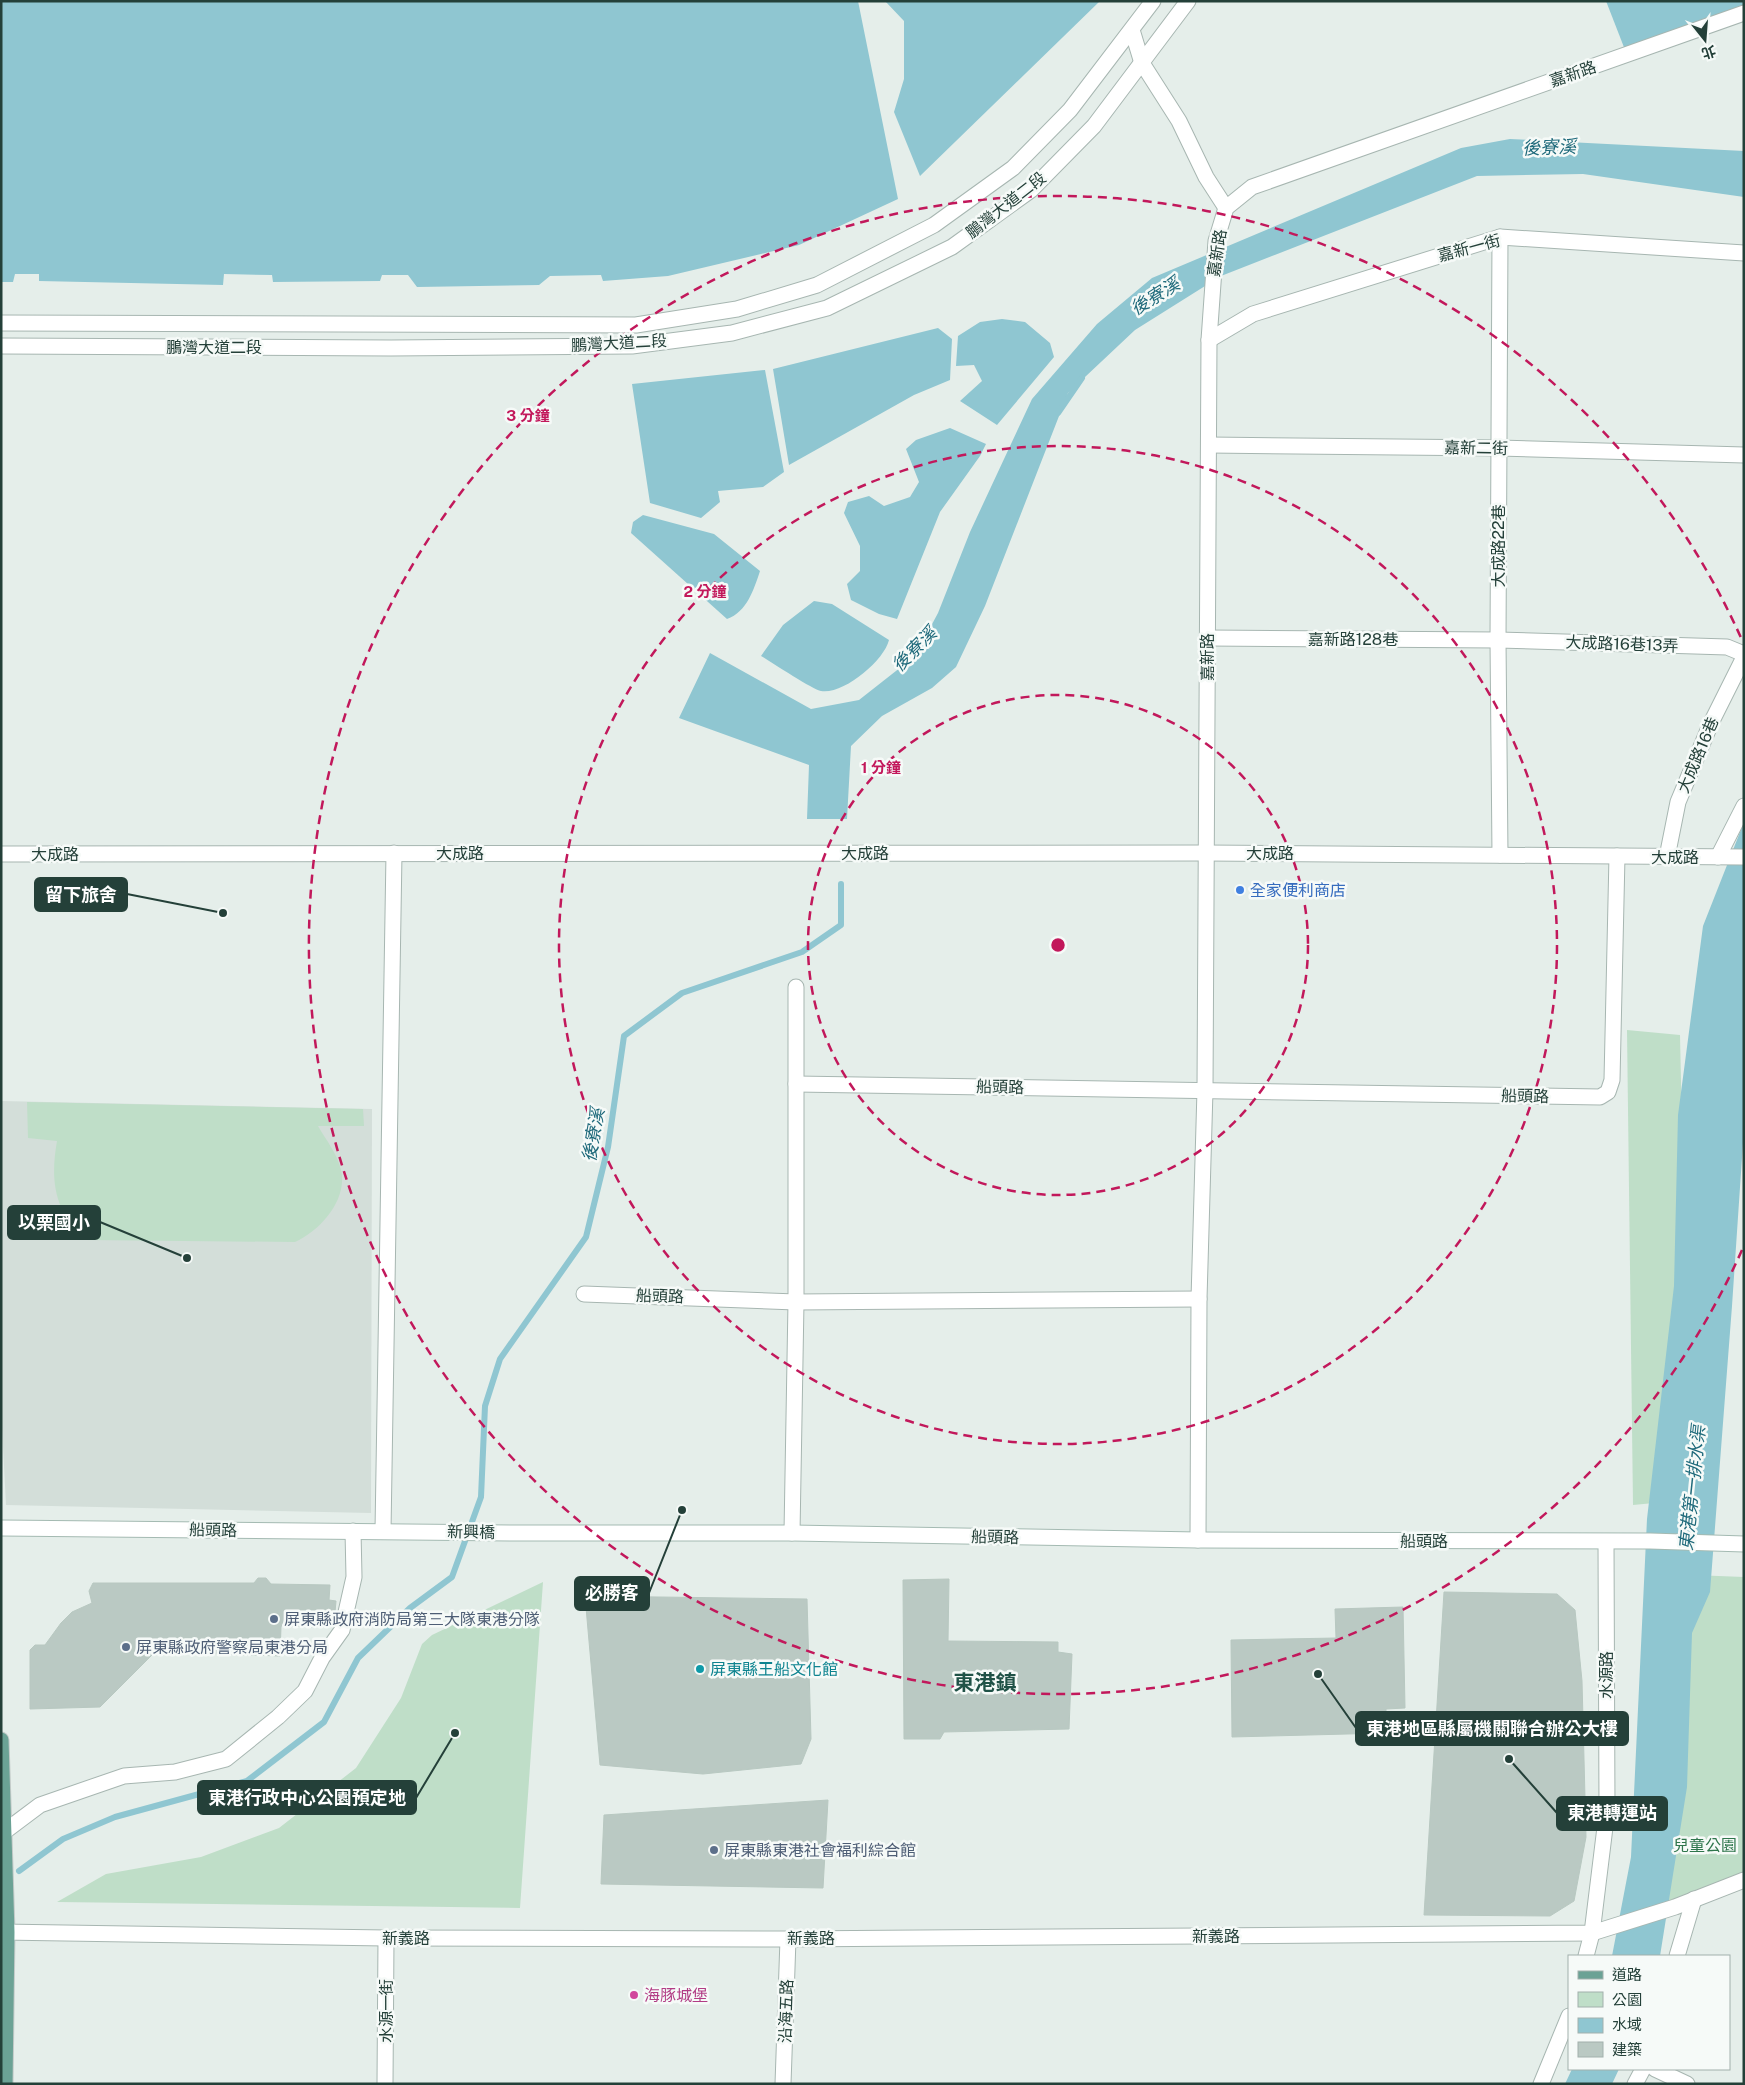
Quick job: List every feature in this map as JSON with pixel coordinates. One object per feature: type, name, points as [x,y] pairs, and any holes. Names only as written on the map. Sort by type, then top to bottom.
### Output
[{"type":"main road","points":[[1,1740],[4,1832],[5,2084]]},
{"type":"street","name":"鵬灣大道二段","points":[[1,323],[636,325],[737,309],[817,285],[934,225],[1013,168],[1070,110],[1153,1]]},
{"type":"street","name":"鵬灣大道二段","points":[[1,346],[391,348],[632,346],[732,333],[827,308],[952,247],[1031,190],[1094,126],[1188,1]]},
{"type":"street","name":"嘉新路","points":[[1206,853],[1209,340],[1216,241],[1226,208],[1252,188],[1744,13]]},
{"type":"street","points":[[1132,30],[1142,63],[1179,121],[1206,177],[1226,208]]},
{"type":"street","name":"嘉新一街","points":[[1209,340],[1253,314],[1500,237],[1744,254]]},
{"type":"street","name":"大成路22巷","points":[[1500,237],[1498,640],[1500,855]]},
{"type":"street","name":"嘉新二街","points":[[1209,444],[1499,448],[1744,455]]},
{"type":"street","name":"嘉新路128巷","points":[[1207,638],[1498,640]]},
{"type":"street","name":"大成路16巷13弄","points":[[1498,640],[1727,647],[1744,656]]},
{"type":"street","name":"大成路16巷","points":[[1666,857],[1678,802],[1711,722],[1744,656]]},
{"type":"street","points":[[1730,857],[1744,806]]},
{"type":"street","points":[[383,1531],[394,853]]},
{"type":"street","points":[[1198,1540],[1198,1299],[1205,1090],[1206,853]]},
{"type":"street","name":"大成路","points":[[1,854],[1206,853],[1730,857]]},
{"type":"street","name":"船頭路","points":[[796,1084],[1600,1097],[1608,1092],[1612,1080],[1617,856]]},
{"type":"street","points":[[792,1533],[796,1302],[796,986]]},
{"type":"street","name":"船頭路","points":[[584,1294],[796,1302],[1198,1299]]},
{"type":"street","name":"船頭路","points":[[1,1528],[425,1531]]},
{"type":"street","points":[[4,1832],[40,1805],[124,1776],[175,1772],[226,1759],[278,1717],[305,1691],[322,1658],[342,1630],[354,1577],[354,1531]]},
{"type":"street","name":"新興橋","points":[[425,1531],[517,1533]]},
{"type":"street","name":"船頭路","points":[[517,1533],[792,1533],[1198,1540],[1650,1541],[1744,1544]]},
{"type":"street","name":"水源路","points":[[1586,1955],[1592,1933],[1607,1811],[1606,1542]]},
{"type":"street","points":[[1677,1955],[1694,1900],[1744,1880]]},
{"type":"street","name":"新義路","points":[[4,1932],[386,1938],[788,1939],[1592,1933],[1694,1900]]},
{"type":"street","name":"水源一街","points":[[385,2084],[386,1938]]},
{"type":"street","name":"沿海五路","points":[[783,2084],[788,1939]]},
{"type":"street","points":[[1541,2084],[1568,2018]]},
{"type":"street","points":[[1636,2084],[1643,2070]]},
{"type":"street","points":[[1657,2070],[1687,2084]]},
{"type":"shaded area","points":[[1,1101],[372,1109],[371,1513],[6,1505],[1,1408]]},
{"type":"green space","points":[[1627,1030],[1680,1035],[1682,1128],[1680,1308],[1654,1503],[1633,1505]]},
{"type":"green space","points":[[27,1102],[363,1109],[364,1126],[318,1126],[334,1152],[341,1170],[340,1192],[330,1213],[322,1222],[314,1230],[295,1242],[87,1240],[67,1219],[57,1195],[54,1170],[57,1141],[28,1138]]},
{"type":"green space","name":"兒童公園","points":[[1693,1575],[1744,1577],[1744,1873],[1658,1906]]},
{"type":"green space","points":[[543,1582],[520,1908],[57,1902],[106,1874],[201,1857],[279,1828],[356,1768],[401,1698],[422,1644],[432,1635]]},
{"type":"water","points":[[1,1],[858,1],[898,199],[799,245],[668,276],[603,281],[601,275],[550,276],[539,285],[417,287],[408,275],[382,275],[380,281],[273,282],[272,275],[224,274],[223,285],[39,281],[39,274],[15,274],[13,282],[1,282]]},
{"type":"water","points":[[885,1],[1100,1],[920,176],[894,112],[904,79],[904,21]]},
{"type":"water","points":[[1606,1],[1744,1],[1744,13],[1627,55]]},
{"type":"water","points":[[1510,139],[1744,151],[1744,197],[1583,174],[1477,176],[1221,276],[1135,330],[1068,393],[985,606],[956,667],[932,688],[882,716],[851,746],[847,819],[807,819],[809,765],[679,718],[710,653],[811,709],[859,700],[915,656],[938,613],[970,532],[1032,399],[1097,324],[1152,278],[1461,148]]},
{"type":"water","points":[[1002,319],[1025,322],[1050,343],[1054,357],[997,425],[960,401],[982,381],[974,365],[956,366],[958,336],[980,322]]},
{"type":"water","points":[[938,328],[952,339],[950,380],[914,395],[789,465],[773,369]]},
{"type":"water","points":[[765,370],[784,472],[763,487],[718,491],[720,502],[701,518],[650,503],[632,384]]},
{"type":"water","points":[[950,428],[986,444],[980,456],[940,512],[897,619],[879,614],[851,600],[847,584],[860,571],[860,546],[844,513],[848,502],[869,496],[884,506],[910,497],[919,482],[906,449],[916,440]]},
{"type":"water","points":[[643,515],[714,534],[760,571],[749,599],[740,611],[727,619],[631,533],[633,522]]},
{"type":"water","points":[[814,601],[832,604],[889,640],[879,657],[861,675],[840,688],[830,691],[821,691],[801,681],[761,656],[783,625]]},
{"type":"water","name":"東港第一排水渠","points":[[1744,822],[1744,1128],[1710,1592],[1692,1633],[1687,1787],[1660,1955],[1612,1955],[1631,1857],[1647,1519],[1674,1286],[1678,1115],[1703,926]]},
{"type":"water","points":[[1572,2070],[1619,2070],[1612,2084],[1565,2084]]},
{"type":"building","name":"屏東縣政府警察局東港分局","points":[[258,1578],[266,1578],[271,1584],[330,1585],[329,1600],[336,1601],[334,1623],[328,1624],[328,1627],[281,1626],[280,1656],[195,1653],[153,1654],[100,1707],[30,1709],[30,1650],[35,1645],[45,1645],[61,1623],[72,1612],[92,1603],[89,1591],[93,1583],[254,1583]]},
{"type":"building","points":[[949,1579],[948,1641],[1058,1642],[1058,1652],[1072,1654],[1069,1729],[944,1732],[940,1739],[904,1739],[903,1580]]},
{"type":"building","points":[[1444,1592],[1557,1594],[1575,1610],[1582,1681],[1586,1837],[1574,1901],[1550,1916],[1424,1915]]},
{"type":"building","name":"屏東縣王船文化館","points":[[585,1596],[807,1599],[811,1739],[801,1764],[703,1774],[600,1765]]},
{"type":"building","points":[[1403,1607],[1405,1708],[1386,1709],[1386,1733],[1232,1737],[1231,1640],[1336,1638],[1335,1609]]},
{"type":"building","name":"屏東縣東港社會福利綜合館","points":[[828,1800],[823,1888],[601,1884],[604,1815]]},
{"type":"waterway","name":"後寮溪","points":[[1058,413],[1082,378]]},
{"type":"waterway","name":"後寮溪","points":[[19,1871],[63,1839],[115,1817],[247,1781],[324,1722],[358,1658],[410,1608],[452,1577],[481,1497],[485,1406],[500,1359],[586,1237],[608,1147],[624,1036],[682,993],[802,952],[841,925],[841,884]]},
{"type":"place","name":"全家便利商店","points":[[1240,890]]},
{"type":"place","name":"留下旅舍","points":[[223,913]]},
{"type":"place","name":"以栗國小","points":[[187,1258]]},
{"type":"place","name":"必勝客","points":[[682,1510]]},
{"type":"place","name":"屏東縣政府消防局第三大隊東港分隊","points":[[274,1619]]},
{"type":"place","name":"屏東縣政府警察局東港分局","points":[[126,1647]]},
{"type":"place","name":"屏東縣王船文化館","points":[[700,1669]]},
{"type":"place","name":"東港地區縣屬機關聯合辦公大樓","points":[[1318,1674]]},
{"type":"place","name":"東港行政中心公園預定地","points":[[455,1733]]},
{"type":"place","name":"東港轉運站","points":[[1509,1759]]},
{"type":"place","name":"屏東縣東港社會福利綜合館","points":[[714,1850]]},
{"type":"place","name":"海豚城堡","points":[[634,1995]]},
{"type":"district","name":"東港鎮","points":[[985,1682]]}]
